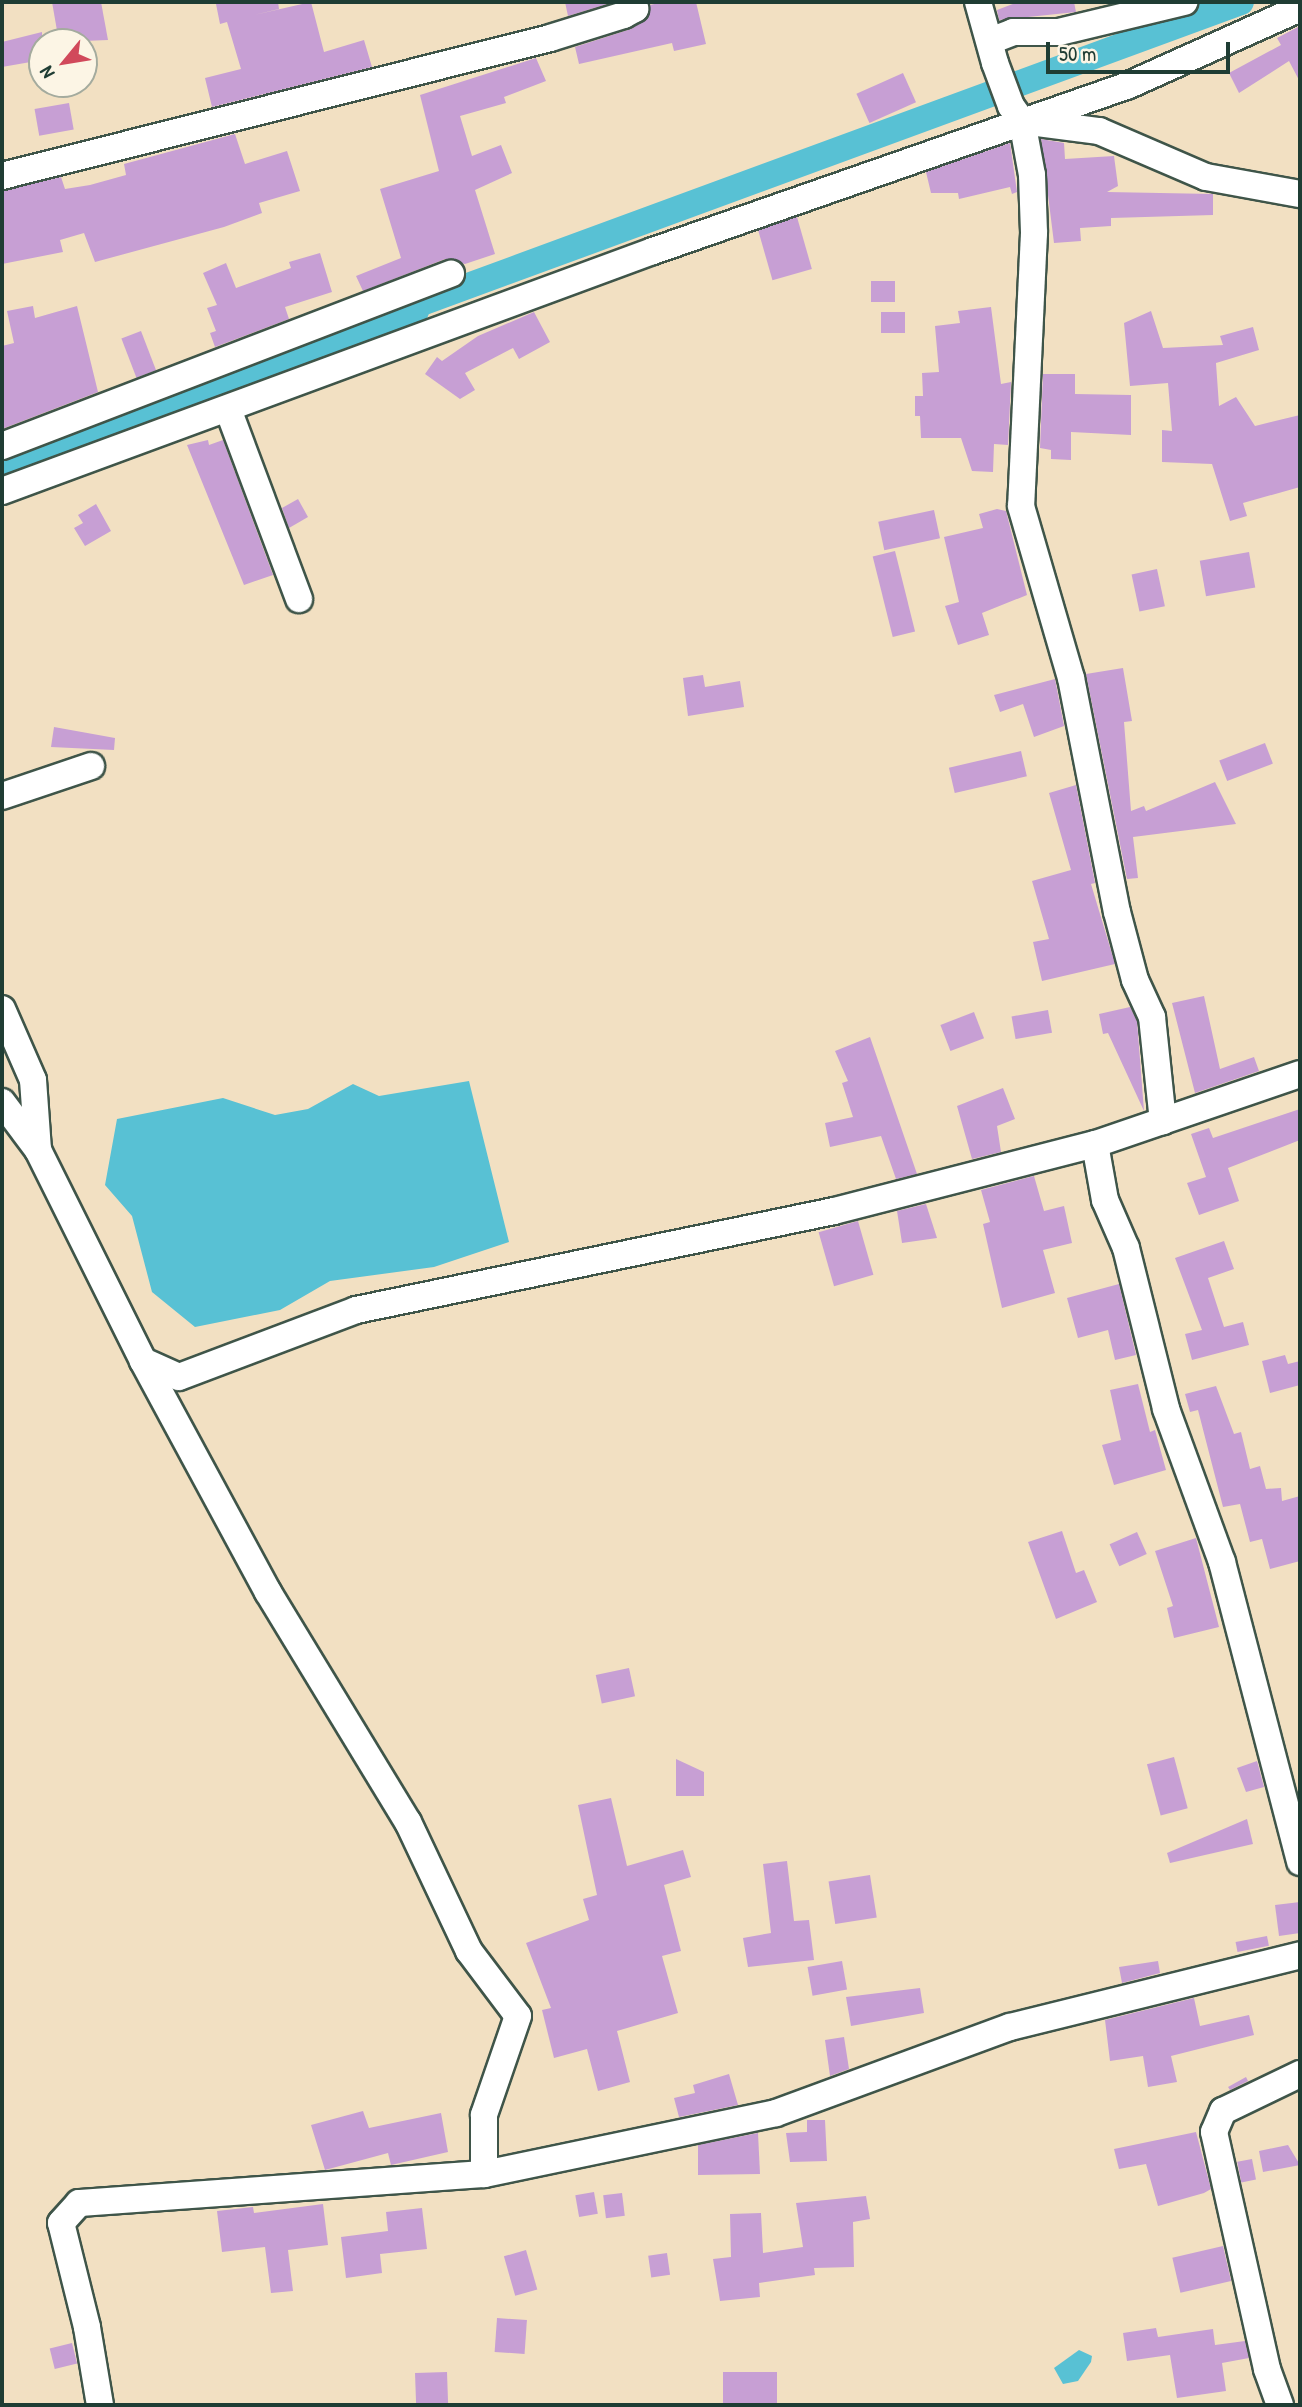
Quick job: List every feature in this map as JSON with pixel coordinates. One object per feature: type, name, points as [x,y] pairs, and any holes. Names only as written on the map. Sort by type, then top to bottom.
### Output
[{"type":"street","points":[[2,176],[550,38],[624,15],[635,9],[633,2]]},
{"type":"street","points":[[978,2],[992,52],[1017,113],[1032,175],[1034,233],[1021,506],[1071,678],[1117,912],[1135,980],[1152,1017],[1163,1121]]},
{"type":"street","points":[[992,52],[1013,32],[1059,32],[1184,2]]},
{"type":"street","points":[[2,491],[653,251],[1017,113],[1129,85],[1300,8]]},
{"type":"street","points":[[1017,113],[1099,131],[1149,157],[1206,177],[1300,194]]},
{"type":"street","points":[[2,446],[451,274]]},
{"type":"street","points":[[228,409],[299,599]]},
{"type":"street","points":[[2,796],[91,766]]},
{"type":"street","points":[[2,1009],[33,1080],[38,1150]]},
{"type":"street","points":[[143,1361],[179,1377],[356,1310],[835,1211],[1095,1144],[1300,1074]]},
{"type":"street","points":[[2,1102],[38,1150],[143,1361],[268,1592],[408,1822],[469,1951],[518,2016],[484,2115],[484,2174]]},
{"type":"street","points":[[1095,1144],[1105,1200],[1126,1248],[1166,1409],[1222,1562],[1300,1862]]},
{"type":"street","points":[[100,2405],[87,2327],[61,2223],[79,2203],[484,2174],[776,2113],[1010,2027],[1300,1955]]},
{"type":"street","points":[[1280,2405],[1267,2369],[1214,2132],[1223,2112],[1300,2074]]},
{"type":"water","points":[[469,1081],[509,1242],[434,1267],[330,1281],[280,1310],[195,1327],[152,1292],[132,1216],[105,1185],[117,1119],[223,1098],[275,1115],[308,1109],[353,1084],[379,1096]]},
{"type":"water","points":[[1079,2350],[1092,2356],[1091,2362],[1078,2381],[1063,2384],[1054,2368]]},
{"type":"building","points":[[52,2],[101,2],[108,40],[98,40],[98,28],[57,28]]},
{"type":"building","points":[[278,2],[279,9],[250,16],[311,2],[324,52],[364,40],[372,67],[212,107],[205,78],[241,69],[227,22],[220,24],[216,4]]},
{"type":"building","points":[[565,2],[614,2],[568,16]]},
{"type":"building","points":[[663,2],[696,2],[706,44],[674,51],[672,43],[579,64],[575,47],[631,29],[647,19],[650,5]]},
{"type":"building","points":[[1018,2],[1074,2],[1076,12],[999,20],[997,10]]},
{"type":"building","points":[[1300,26],[1300,82],[1289,61],[1239,93],[1229,73],[1281,45],[1277,38]]},
{"type":"building","points":[[28,36],[28,62],[2,67],[2,42]]},
{"type":"building","points":[[536,58],[546,81],[504,97],[506,103],[460,116],[472,156],[501,145],[512,173],[475,190],[495,254],[465,264],[445,259],[363,291],[356,276],[401,258],[380,189],[439,171],[420,95]]},
{"type":"building","points":[[903,73],[916,102],[869,123],[856,94]]},
{"type":"building","points":[[69,103],[74,130],[39,136],[35,109]]},
{"type":"building","points":[[235,134],[245,164],[287,151],[300,191],[259,203],[262,213],[224,227],[95,262],[84,233],[60,240],[63,252],[2,264],[2,191],[61,177],[65,189],[90,185],[126,175],[124,164]]},
{"type":"building","points":[[1041,139],[1064,143],[1065,159],[1114,156],[1118,186],[1107,192],[1213,194],[1213,215],[1111,218],[1111,226],[1080,228],[1081,241],[1054,243]]},
{"type":"building","points":[[1010,143],[1017,192],[1012,194],[1010,187],[959,199],[958,193],[931,193],[926,172]]},
{"type":"building","points":[[797,217],[812,269],[772,280],[758,228]]},
{"type":"building","points":[[320,253],[332,292],[285,307],[289,319],[215,347],[210,333],[216,331],[207,308],[217,305],[203,273],[226,263],[236,288],[291,268],[289,262]]},
{"type":"building","points":[[871,281],[895,281],[895,302],[871,302]]},
{"type":"building","points":[[33,306],[35,318],[77,306],[98,392],[2,429],[2,346],[14,343],[7,311]]},
{"type":"building","points":[[991,307],[1001,384],[1011,382],[1008,445],[994,444],[993,472],[972,471],[961,438],[921,438],[920,416],[915,416],[915,396],[923,396],[922,373],[939,372],[935,326],[960,323],[958,311]]},
{"type":"building","points":[[1151,311],[1163,348],[1223,345],[1220,336],[1253,327],[1259,350],[1216,363],[1219,406],[1236,397],[1255,426],[1300,415],[1300,487],[1243,503],[1247,516],[1230,521],[1212,464],[1162,462],[1162,430],[1172,431],[1168,383],[1130,386],[1124,323]]},
{"type":"building","points":[[534,312],[550,342],[519,359],[513,348],[465,373],[475,390],[460,399],[425,374],[437,357],[442,361],[478,336]]},
{"type":"building","points":[[881,312],[905,312],[905,333],[881,333]]},
{"type":"building","points":[[141,331],[156,370],[136,378],[121,339]]},
{"type":"building","points":[[1043,374],[1075,374],[1075,394],[1131,395],[1131,435],[1071,432],[1071,460],[1051,459],[1051,450],[1040,448]]},
{"type":"building","points":[[208,440],[209,445],[223,440],[273,575],[244,585],[187,445]]},
{"type":"building","points":[[298,499],[308,517],[289,528],[282,508]]},
{"type":"building","points":[[96,504],[111,531],[85,546],[74,528],[83,523],[78,515]]},
{"type":"building","points":[[997,509],[1006,511],[1027,595],[982,613],[989,635],[958,645],[945,606],[959,602],[944,537],[983,528],[979,514]]},
{"type":"building","points":[[934,510],[940,538],[884,550],[878,522]]},
{"type":"building","points":[[895,551],[915,632],[893,637],[873,557]]},
{"type":"building","points":[[1249,552],[1255,587],[1206,596],[1200,561]]},
{"type":"building","points":[[1157,569],[1165,606],[1139,612],[1132,574]]},
{"type":"building","points":[[1123,668],[1132,721],[1124,722],[1131,811],[1144,806],[1146,811],[1215,782],[1236,824],[1133,837],[1138,878],[1127,879],[1086,674]]},
{"type":"building","points":[[703,675],[705,687],[740,681],[744,707],[688,716],[683,678]]},
{"type":"building","points":[[1055,679],[1064,726],[1034,737],[1023,704],[1000,712],[994,695]]},
{"type":"building","points":[[54,727],[115,738],[114,750],[51,747]]},
{"type":"building","points":[[1265,743],[1273,764],[1227,781],[1219,761]]},
{"type":"building","points":[[1021,751],[1027,776],[955,793],[949,768]]},
{"type":"building","points":[[1076,785],[1095,883],[1091,884],[1115,964],[1042,981],[1033,942],[1049,939],[1032,881],[1071,870],[1049,793]]},
{"type":"building","points":[[1204,996],[1220,1069],[1254,1057],[1259,1071],[1195,1093],[1172,1003]]},
{"type":"building","points":[[1130,1007],[1137,1021],[1144,1111],[1108,1033],[1103,1034],[1099,1014]]},
{"type":"building","points":[[1048,1010],[1052,1033],[1016,1039],[1012,1016]]},
{"type":"building","points":[[974,1012],[984,1038],[950,1051],[940,1025]]},
{"type":"building","points":[[870,1037],[917,1174],[896,1179],[881,1136],[830,1147],[825,1123],[853,1117],[842,1083],[848,1081],[835,1051]]},
{"type":"building","points":[[1003,1088],[1015,1119],[997,1126],[1001,1152],[972,1159],[957,1106]]},
{"type":"building","points":[[1300,1109],[1300,1140],[1228,1168],[1239,1201],[1199,1215],[1187,1183],[1206,1177],[1191,1134],[1209,1128],[1213,1138]]},
{"type":"building","points":[[1034,1176],[1044,1211],[1064,1206],[1072,1243],[1043,1250],[1055,1293],[1002,1308],[983,1224],[990,1222],[981,1190]]},
{"type":"building","points":[[926,1204],[937,1238],[902,1243],[897,1211]]},
{"type":"building","points":[[858,1221],[873,1275],[834,1286],[819,1232]]},
{"type":"building","points":[[1224,1241],[1234,1269],[1208,1278],[1224,1327],[1243,1322],[1249,1345],[1192,1360],[1185,1334],[1202,1330],[1175,1258]]},
{"type":"building","points":[[1119,1284],[1136,1355],[1115,1360],[1108,1330],[1078,1338],[1067,1298]]},
{"type":"building","points":[[1285,1355],[1288,1364],[1300,1361],[1300,1385],[1270,1393],[1262,1361]]},
{"type":"building","points":[[1138,1384],[1150,1432],[1155,1430],[1166,1470],[1114,1485],[1102,1445],[1121,1440],[1110,1390]]},
{"type":"building","points":[[1216,1386],[1234,1434],[1241,1432],[1250,1469],[1260,1466],[1266,1489],[1281,1488],[1282,1501],[1300,1496],[1300,1561],[1270,1569],[1262,1539],[1250,1542],[1240,1504],[1223,1507],[1198,1410],[1190,1412],[1185,1394]]},
{"type":"building","points":[[1062,1531],[1076,1573],[1084,1570],[1097,1602],[1056,1619],[1028,1542]]},
{"type":"building","points":[[1137,1532],[1147,1554],[1119,1566],[1110,1544]]},
{"type":"building","points":[[1196,1538],[1219,1627],[1174,1638],[1167,1608],[1173,1606],[1155,1551]]},
{"type":"building","points":[[629,1668],[635,1696],[602,1703],[596,1675]]},
{"type":"building","points":[[1174,1757],[1188,1808],[1161,1815],[1147,1764]]},
{"type":"building","points":[[676,1759],[704,1772],[704,1796],[676,1796]]},
{"type":"building","points":[[1257,1761],[1264,1787],[1246,1792],[1237,1768]]},
{"type":"building","points":[[611,1798],[627,1866],[683,1850],[691,1877],[664,1885],[681,1951],[662,1956],[678,2013],[617,2031],[630,2082],[598,2091],[587,2049],[554,2058],[542,2010],[551,2008],[526,1943],[589,1920],[583,1899],[597,1895],[578,1805]]},
{"type":"building","points":[[1247,1819],[1253,1844],[1170,1863],[1167,1853]]},
{"type":"building","points":[[787,1861],[794,1921],[809,1920],[814,1960],[748,1967],[743,1938],[771,1933],[763,1864]]},
{"type":"building","points":[[870,1875],[877,1917],[835,1924],[829,1882]]},
{"type":"building","points":[[1300,1902],[1300,1933],[1279,1936],[1275,1905]]},
{"type":"building","points":[[1267,1936],[1269,1946],[1237,1952],[1236,1942]]},
{"type":"building","points":[[842,1961],[847,1990],[813,1996],[808,1967]]},
{"type":"building","points":[[1158,1961],[1160,1973],[1122,1983],[1119,1967]]},
{"type":"building","points":[[920,1988],[924,2013],[851,2026],[846,1997]]},
{"type":"building","points":[[1194,1998],[1200,2026],[1249,2015],[1254,2035],[1171,2056],[1177,2082],[1148,2087],[1143,2056],[1110,2061],[1105,2020]]},
{"type":"building","points":[[844,2037],[849,2069],[830,2076],[825,2040]]},
{"type":"building","points":[[729,2074],[738,2105],[679,2117],[674,2098],[695,2093],[693,2085]]},
{"type":"building","points":[[1246,2077],[1248,2081],[1230,2090],[1228,2087]]},
{"type":"building","points":[[363,2111],[369,2128],[441,2113],[448,2152],[391,2165],[388,2153],[325,2170],[311,2125]]},
{"type":"building","points":[[807,2120],[825,2120],[827,2161],[790,2162],[786,2133],[807,2132]]},
{"type":"building","points":[[1196,2132],[1211,2189],[1204,2193],[1158,2206],[1146,2164],[1119,2169],[1114,2149]]},
{"type":"building","points":[[758,2133],[760,2174],[698,2175],[698,2145]]},
{"type":"building","points":[[1288,2145],[1300,2165],[1263,2172],[1259,2151]]},
{"type":"building","points":[[1252,2159],[1256,2180],[1241,2182],[1237,2162]]},
{"type":"building","points":[[594,2192],[598,2214],[579,2217],[575,2195]]},
{"type":"building","points":[[622,2193],[625,2216],[606,2218],[603,2195]]},
{"type":"building","points":[[866,2196],[870,2219],[853,2222],[854,2267],[814,2268],[815,2275],[759,2283],[760,2297],[720,2301],[713,2259],[731,2257],[730,2214],[761,2213],[763,2253],[803,2247],[796,2203]]},
{"type":"building","points":[[323,2204],[328,2245],[288,2250],[293,2291],[271,2293],[265,2247],[222,2252],[217,2211],[253,2207],[254,2213]]},
{"type":"building","points":[[422,2208],[427,2249],[380,2254],[382,2273],[346,2278],[341,2237],[388,2231],[386,2212]]},
{"type":"building","points":[[1223,2246],[1231,2281],[1180,2293],[1172,2258]]},
{"type":"building","points":[[526,2250],[537,2289],[515,2296],[504,2256]]},
{"type":"building","points":[[667,2253],[670,2275],[651,2277],[648,2256]]},
{"type":"building","points":[[497,2318],[527,2320],[525,2354],[495,2352]]},
{"type":"building","points":[[1156,2328],[1158,2337],[1213,2329],[1215,2345],[1245,2341],[1249,2358],[1222,2363],[1226,2391],[1177,2398],[1170,2355],[1127,2361],[1123,2333]]},
{"type":"building","points":[[72,2343],[77,2363],[55,2369],[50,2349]]},
{"type":"building","points":[[447,2372],[448,2405],[416,2405],[415,2373]]},
{"type":"building","points":[[723,2372],[777,2372],[777,2405],[723,2405]]},
{"type":"waterway","points":[[397,312],[1241,2]]},
{"type":"waterway","points":[[2,466],[416,311]]}]
